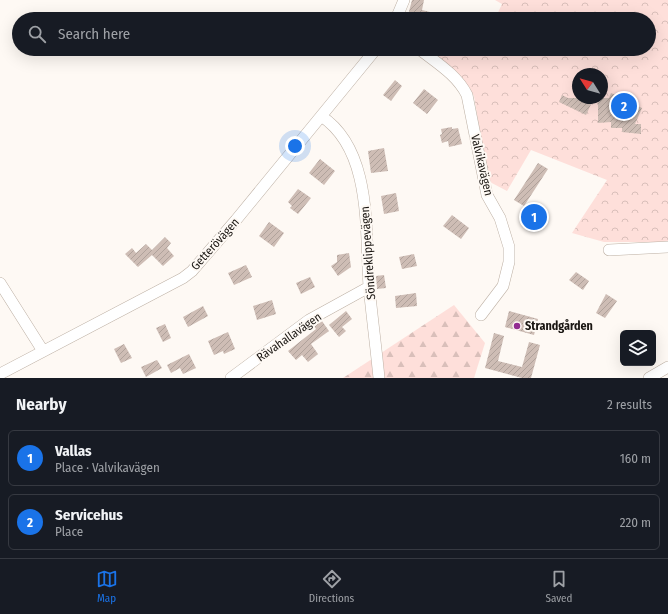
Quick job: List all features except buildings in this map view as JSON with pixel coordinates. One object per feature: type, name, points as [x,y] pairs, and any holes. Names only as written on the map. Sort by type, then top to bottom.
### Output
[{"type":"street","points":[[399,12],[404,0]]},
{"type":"street","name":"Getterövägen","points":[[0,374],[183,278],[192,271],[236,220],[370,56]]},
{"type":"street","name":"Valvikavägen","points":[[428,56],[450,73],[467,95],[487,196],[500,218],[507,238],[509,262],[503,286],[481,315]]},
{"type":"street","name":"Söndreklippevägen","points":[[321,116],[331,123],[355,160],[366,210],[369,287],[379,378]]},
{"type":"street","points":[[609,250],[668,247]]},
{"type":"street","points":[[0,284],[43,352]]},
{"type":"street","name":"Rävahallavägen","points":[[231,378],[309,320],[369,287]]},
{"type":"street","points":[[649,378],[668,367]]},
{"type":"green space","points":[[495,0],[668,0],[668,242],[604,242],[572,233],[607,180],[531,150],[507,191],[488,181],[474,96],[455,71],[438,56],[656,56],[656,12],[498,12],[502,4]]},
{"type":"green space","points":[[454,305],[485,343],[474,378],[343,378]]},
{"type":"place","name":"Servicehus","points":[[624,106]]},
{"type":"place","name":"Vallas","points":[[534,217]]},
{"type":"place","name":"Strandgården","points":[[517,326]]}]
